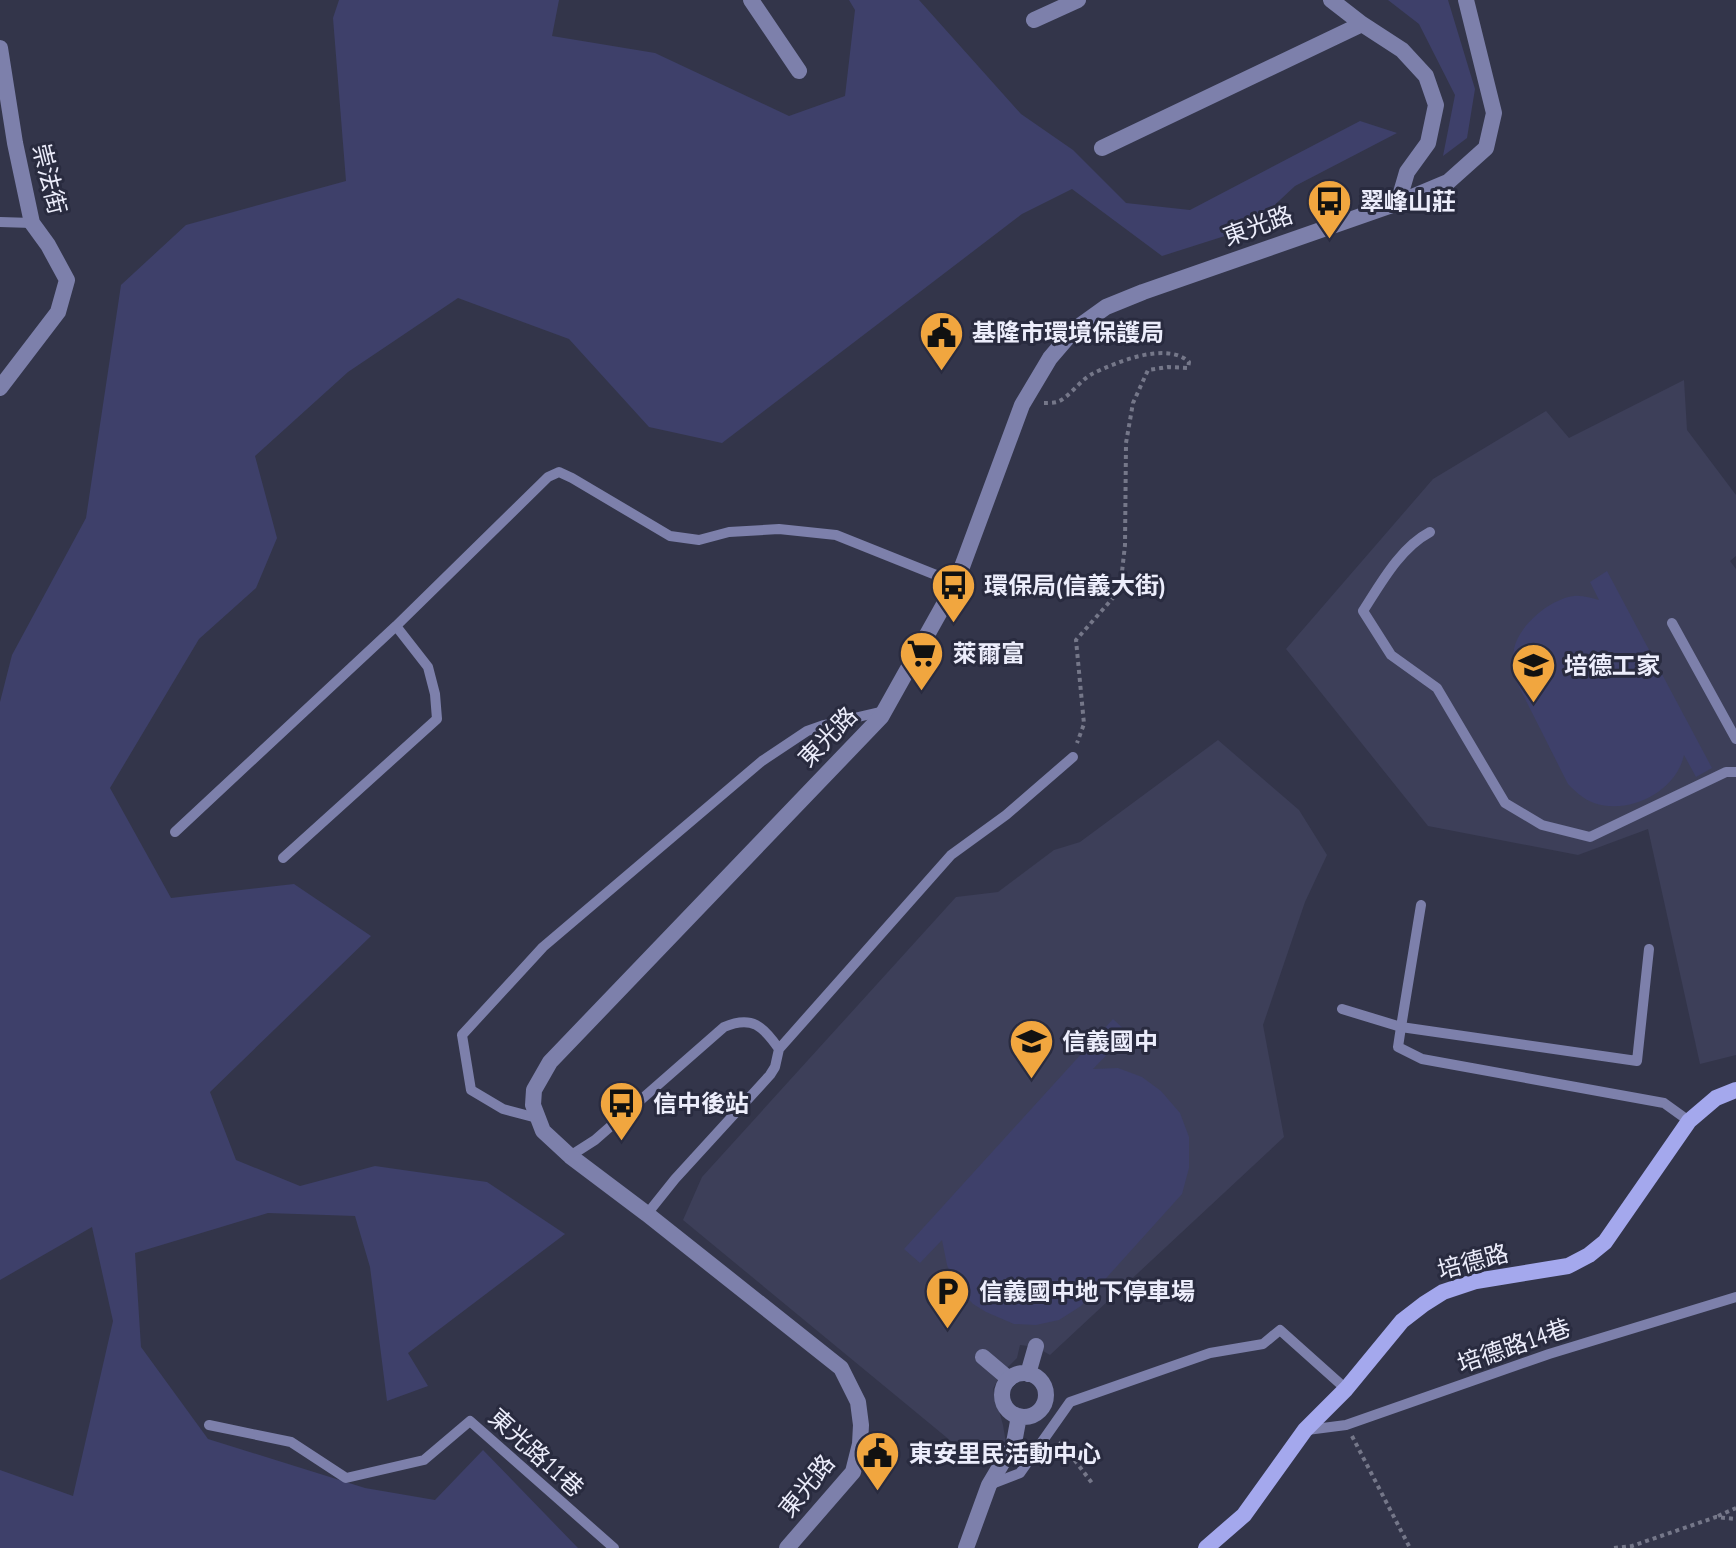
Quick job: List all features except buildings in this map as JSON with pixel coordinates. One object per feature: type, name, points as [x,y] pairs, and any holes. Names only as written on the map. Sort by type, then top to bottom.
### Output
[{"type":"main road","name":"培德路","points":[[1206,1548],[1244,1515],[1305,1430],[1346,1389],[1402,1321],[1443,1292],[1476,1281],[1568,1266],[1589,1255],[1605,1242],[1689,1121],[1716,1098],[1736,1090]]},
{"type":"street","points":[[751,0],[799,71]]},
{"type":"street","points":[[1034,20],[1078,0]]},
{"type":"street","points":[[1331,0],[1402,50],[1426,76],[1436,105],[1428,143],[1407,172],[1398,203]]},
{"type":"street","name":"東光路","points":[[787,1548],[853,1472],[861,1425],[858,1402],[841,1368],[570,1156],[543,1131],[533,1105],[534,1090],[550,1062],[881,717],[956,583],[1022,405],[1050,358],[1074,330],[1106,307],[1143,292],[1398,203],[1448,182],[1486,148],[1494,113],[1466,0]]},
{"type":"street","points":[[1102,148],[1362,24]]},
{"type":"street","name":"崇法街","points":[[0,48],[32,223],[67,280],[58,312],[4,378]]},
{"type":"street","points":[[1028,1374],[1036,1346]]},
{"type":"street","points":[[983,1357],[1009,1379]]},
{"type":"street","points":[[1021,1373],[1028,1374],[1035,1376],[1044,1386],[1045,1400],[1038,1411],[1026,1417],[1008,1409],[1002,1397],[1009,1379],[1021,1373]]},
{"type":"street","points":[[966,1548],[989,1485],[1014,1443],[1019,1416]]},
{"type":"lane","points":[[0,222],[32,223]]},
{"type":"lane","points":[[175,832],[396,626],[548,477],[559,472],[670,536],[699,540],[729,532],[779,529],[836,535],[956,583]]},
{"type":"lane","points":[[1430,532],[1417,539],[1386,576],[1363,611],[1391,655],[1437,688],[1505,803],[1542,825],[1590,837],[1726,772],[1736,772]]},
{"type":"lane","points":[[1672,623],[1736,739]]},
{"type":"lane","points":[[283,858],[437,719],[428,667],[396,626]]},
{"type":"lane","points":[[537,1118],[503,1109],[471,1090],[462,1035],[543,947],[762,761],[807,731],[884,711]]},
{"type":"lane","points":[[647,1214],[770,1075],[779,1049],[951,855],[1006,815],[1073,757]]},
{"type":"lane","points":[[1421,905],[1398,1047],[1422,1059],[1664,1103],[1689,1121]]},
{"type":"lane","points":[[1342,1009],[1401,1027],[1637,1061],[1649,949]]},
{"type":"lane","points":[[570,1156],[595,1140],[724,1027],[748,1022],[767,1032],[779,1049]]},
{"type":"lane","name":"培德路14巷","points":[[1305,1430],[1346,1425],[1549,1354],[1736,1297]]},
{"type":"lane","points":[[989,1485],[1020,1473],[1070,1402],[1210,1353],[1263,1344],[1280,1330],[1346,1389]]},
{"type":"lane","name":"東光路11巷","points":[[209,1425],[291,1442],[346,1478],[424,1460],[470,1421],[614,1548]]},
{"type":"path","points":[[1022,405],[1058,402],[1090,375],[1156,352],[1183,355],[1189,362],[1188,368],[1148,370],[1133,403],[1126,443],[1125,545],[1120,590],[1076,640],[1084,724],[1073,757]]},
{"type":"path","points":[[1346,1425],[1410,1548]]},
{"type":"path","points":[[1051,1429],[1092,1483]]},
{"type":"path","points":[[1614,1548],[1632,1546],[1736,1508]]},
{"type":"path","points":[[1716,1517],[1736,1519]]},
{"type":"shaded area","points":[[339,0],[559,0],[552,36],[655,53],[789,116],[845,96],[855,10],[849,0],[919,0],[1021,114],[1073,150],[1126,203],[1190,210],[1360,121],[1397,133],[1295,186],[1250,228],[1162,256],[1072,189],[1022,214],[722,443],[649,427],[569,339],[458,298],[348,372],[255,456],[277,538],[256,588],[199,639],[110,788],[171,898],[294,884],[371,936],[210,1092],[236,1160],[300,1186],[375,1166],[487,1182],[565,1234],[408,1353],[428,1386],[387,1401],[370,1267],[355,1216],[268,1213],[135,1253],[141,1347],[208,1439],[365,1488],[435,1500],[483,1450],[578,1548],[0,1548],[0,1470],[73,1496],[113,1321],[92,1227],[0,1280],[0,702],[12,655],[86,518],[121,285],[186,225],[346,181],[333,18]]},
{"type":"shaded area","points":[[1388,0],[1448,0],[1475,89],[1467,138],[1443,156],[1455,95],[1419,24]]},
{"type":"shaded area","name":"培德工家","points":[[1684,380],[1687,430],[1736,495],[1736,556],[1730,561],[1736,569],[1736,1055],[1700,1064],[1648,829],[1578,855],[1428,826],[1286,649],[1433,479],[1546,411],[1569,438]]},
{"type":"shaded area","points":[[1607,571],[1712,768],[1696,777],[1684,755],[1679,768],[1661,790],[1636,803],[1622,806],[1594,803],[1568,784],[1516,681],[1513,661],[1517,640],[1529,622],[1565,598],[1580,596],[1599,600],[1590,582]]},
{"type":"shaded area","name":"信義國中","points":[[1218,740],[1299,810],[1327,855],[1305,902],[1263,1025],[1284,1137],[1050,1355],[1036,1347],[1020,1345],[1017,1358],[1000,1375],[993,1389],[1006,1443],[999,1463],[963,1451],[683,1220],[702,1177],[956,897],[998,892],[1054,850],[1080,842]]},
{"type":"shaded area","points":[[1113,1019],[1128,1033],[1093,1069],[1118,1068],[1142,1077],[1161,1091],[1180,1113],[1189,1137],[1189,1168],[1182,1194],[1081,1306],[1059,1320],[1036,1325],[1014,1324],[973,1304],[956,1286],[947,1265],[942,1240],[920,1263],[904,1249]]},
{"type":"place","name":"翠峰山莊","points":[[1329,241]]},
{"type":"place","name":"基隆市環境保護局","points":[[941,372]]},
{"type":"place","name":"環保局(信義大街)","points":[[953,625]]},
{"type":"place","name":"萊爾富","points":[[922,693]]},
{"type":"place","name":"培德工家","points":[[1533,705]]},
{"type":"place","name":"信義國中","points":[[1031,1081]]},
{"type":"place","name":"信中後站","points":[[622,1143]]},
{"type":"place","name":"信義國中地下停車場","points":[[948,1331]]},
{"type":"place","name":"東安里民活動中心","points":[[878,1493]]}]
